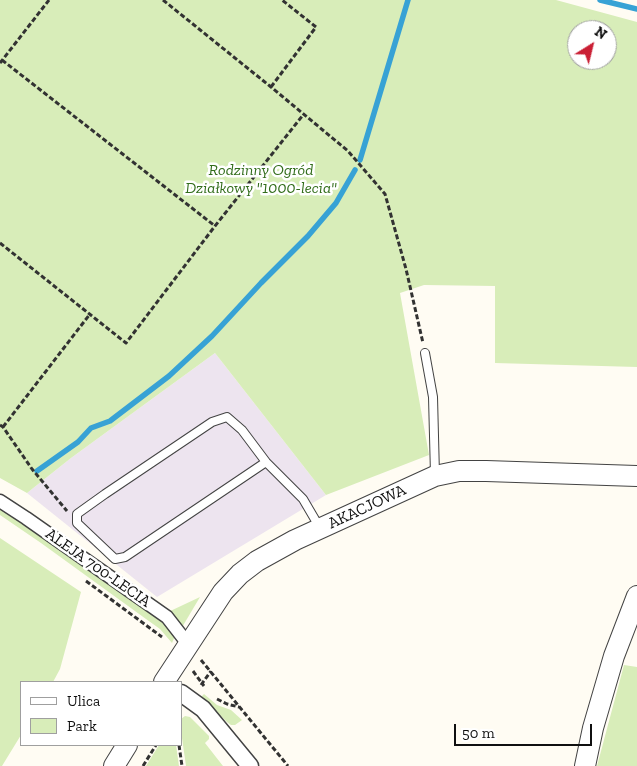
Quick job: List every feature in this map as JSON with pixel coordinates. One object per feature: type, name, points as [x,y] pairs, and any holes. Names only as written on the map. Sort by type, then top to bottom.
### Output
[{"type":"street","name":"AKACJOWA","points":[[165,681],[222,592],[240,574],[257,561],[320,528],[435,476],[459,471],[486,471],[637,476]]},
{"type":"street","name":"ALEJA 700-LECIA","points":[[0,501],[167,617],[188,644]]},
{"type":"street","points":[[585,766],[593,728],[614,656],[637,596]]},
{"type":"street","points":[[182,694],[203,709],[250,766]]},
{"type":"street","points":[[114,766],[126,746]]},
{"type":"lane","points":[[425,353],[433,397],[435,476]]},
{"type":"lane","points":[[266,462],[125,557],[115,559],[77,523],[77,514],[98,499],[212,422],[226,417],[242,430],[266,462],[303,499],[320,528]]},
{"type":"path","points":[[49,0],[1,61],[215,226]]},
{"type":"path","points":[[163,0],[348,151],[385,194],[406,269],[425,353]]},
{"type":"path","points":[[271,87],[316,27],[282,0]]},
{"type":"path","points":[[0,243],[126,343],[303,115]]},
{"type":"path","points":[[77,523],[32,469],[1,426],[90,314]]},
{"type":"path","points":[[134,616],[162,637],[168,644]]},
{"type":"path","points":[[191,669],[206,690]]},
{"type":"path","points":[[210,671],[288,766]]},
{"type":"path","points":[[211,695],[227,704],[239,706]]},
{"type":"path","points":[[143,766],[155,746]]},
{"type":"path","points":[[179,746],[182,766]]},
{"type":"shaded area","points":[[215,353],[326,495],[157,597],[27,493],[71,458]]},
{"type":"green space","name":"Rodzinny Ogród Działkowy \"1000-lecia\"","points":[[0,0],[556,0],[637,22],[637,367],[495,363],[495,286],[424,285],[400,293],[429,455],[326,495],[215,353],[71,458],[27,493],[0,478]]},
{"type":"green space","points":[[0,505],[160,619],[175,636],[172,643],[160,629],[0,515]]},
{"type":"green space","points":[[0,538],[81,592],[60,669],[54,681],[20,681],[20,737],[2,766],[0,766]]},
{"type":"green space","points":[[200,597],[181,629],[166,613]]},
{"type":"green space","points":[[624,665],[637,667],[637,766],[597,766]]},
{"type":"green space","points":[[204,694],[217,705],[231,710],[242,720],[235,725],[231,725],[201,697]]},
{"type":"green space","points":[[185,716],[190,717],[209,736],[205,743],[223,766],[186,766],[182,738],[182,718]]},
{"type":"green space","points":[[158,746],[176,746],[179,766],[146,766]]},
{"type":"waterway","points":[[360,160],[408,0]]},
{"type":"waterway","points":[[600,0],[637,9]]},
{"type":"waterway","points":[[37,471],[78,442],[91,428],[110,421],[169,376],[212,336],[308,236],[336,203],[355,170]]}]
